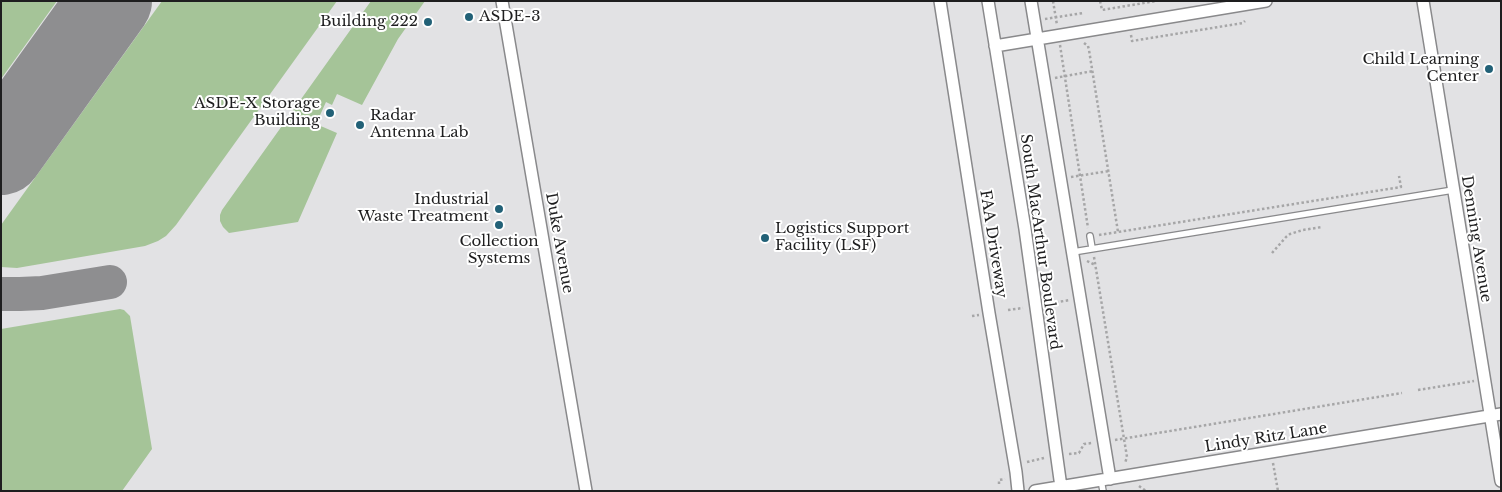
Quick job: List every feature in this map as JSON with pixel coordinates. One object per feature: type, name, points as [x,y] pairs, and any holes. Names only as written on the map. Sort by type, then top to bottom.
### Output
[{"type":"street","name":"Duke Avenue","points":[[502,1],[586,491]]},
{"type":"street","name":"FAA Driveway","points":[[940,1],[1018,491]]},
{"type":"street","name":"South MacArthur Boulevard","points":[[988,1],[1025,229],[1061,487]]},
{"type":"street","points":[[1031,1],[1073,252],[1105,483]]},
{"type":"street","points":[[995,46],[1266,1]]},
{"type":"street","name":"Denning Avenue","points":[[1423,1],[1453,190],[1495,415],[1501,481]]},
{"type":"street","name":"Lindy Ritz Lane","points":[[1036,491],[1105,483],[1495,415]]},
{"type":"lane","points":[[1073,252],[1453,190]]},
{"type":"lane","points":[[1090,236],[1092,248]]},
{"type":"path","points":[[1053,1],[1090,236],[1401,187],[1399,176]]},
{"type":"path","points":[[1100,1],[1102,10],[1156,1]]},
{"type":"path","points":[[1108,9],[1109,17]]},
{"type":"path","points":[[1044,20],[1083,13]]},
{"type":"path","points":[[1131,35],[1132,41],[1246,21]]},
{"type":"path","points":[[1082,42],[1088,46],[1093,71],[1118,232]]},
{"type":"path","points":[[1052,78],[1093,71]]},
{"type":"path","points":[[1068,177],[1109,171]]},
{"type":"path","points":[[1272,253],[1290,234],[1322,226]]},
{"type":"path","points":[[1094,257],[1124,438],[1127,458],[1125,463]]},
{"type":"path","points":[[1087,261],[1095,265]]},
{"type":"path","points":[[1094,297],[1100,296]]},
{"type":"path","points":[[1045,304],[1070,300]]},
{"type":"path","points":[[1008,310],[1024,308]]},
{"type":"path","points":[[1418,390],[1476,381]]},
{"type":"path","points":[[1111,440],[1402,393]]},
{"type":"path","points":[[1069,454],[1079,453],[1084,444],[1092,443]]},
{"type":"path","points":[[1028,462],[1044,458]]},
{"type":"path","points":[[1273,462],[1278,491]]},
{"type":"path","points":[[999,484],[999,480],[1007,479]]},
{"type":"path","points":[[1136,484],[1146,491]]},
{"type":"green space","points":[[1,1],[57,1],[1,79]]},
{"type":"green space","points":[[162,1],[337,1],[176,225],[166,236],[145,246],[17,268],[1,267],[1,225]]},
{"type":"green space","points":[[371,1],[425,1],[398,39],[362,105],[337,94],[332,105],[326,102],[316,124],[337,133],[298,222],[229,233],[220,221],[222,210]]},
{"type":"green space","points":[[120,309],[130,316],[152,449],[122,491],[1,491],[1,329]]},
{"type":"taxiway","points":[[1,294],[42,293],[110,282]]},
{"type":"runway","points":[[1,153],[110,1]]},
{"type":"place","name":"ASDE-3","points":[[469,17]]},
{"type":"place","name":"Building 222","points":[[428,22]]},
{"type":"place","name":"Child Learning Center","points":[[1489,69]]},
{"type":"place","name":"ASDE-X Storage Building","points":[[330,113]]},
{"type":"place","name":"Radar Antenna Lab","points":[[360,125]]},
{"type":"place","name":"Industrial Waste Treatment","points":[[499,209]]},
{"type":"place","name":"Collection Systems","points":[[499,225]]},
{"type":"place","name":"Logistics Support Facility (LSF)","points":[[765,238]]}]
